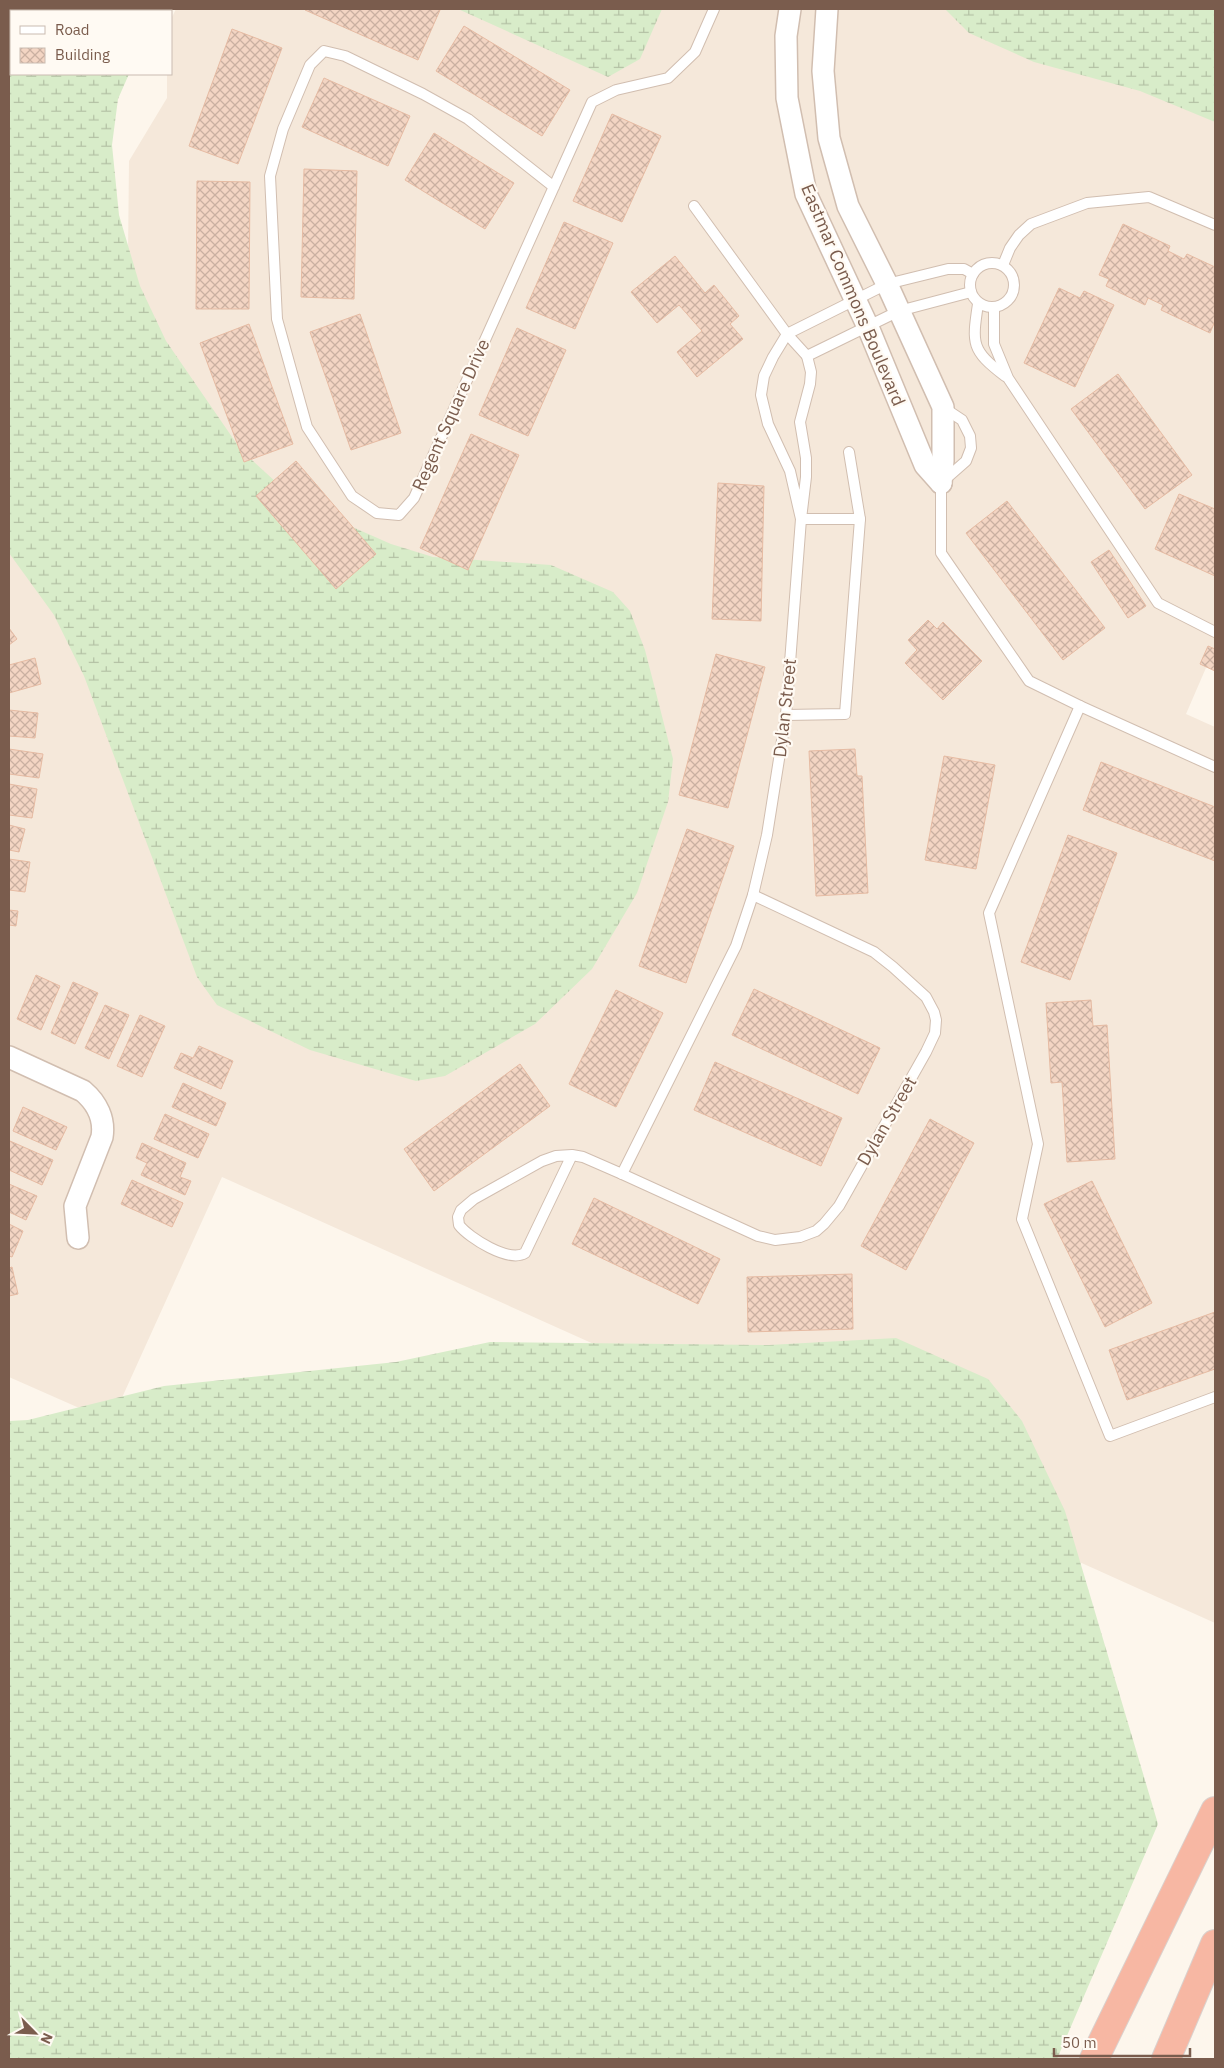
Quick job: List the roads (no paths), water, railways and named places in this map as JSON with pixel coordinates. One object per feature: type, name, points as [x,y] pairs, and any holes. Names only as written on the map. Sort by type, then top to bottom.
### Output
[{"type":"highway","points":[[1094,2059],[1215,1811]]},
{"type":"highway","points":[[1166,2059],[1215,1944]]},
{"type":"street","name":"Eastmar Commons Boulevard","points":[[790,9],[786,36],[787,98],[806,194],[868,327],[925,465],[941,483]]},
{"type":"street","name":"Eastmar Commons Boulevard","points":[[827,9],[823,71],[829,138],[848,206],[887,284],[943,408],[941,483]]},
{"type":"street","points":[[9,1057],[83,1091],[90,1097],[100,1113],[103,1129],[102,1137],[75,1206],[78,1238]]},
{"type":"lane","name":"Regent Square Drive","points":[[554,187],[468,119],[424,94],[345,56],[324,51],[310,65],[283,130],[270,176],[277,319],[306,428],[352,496],[377,513],[399,515],[414,498],[554,187],[592,102],[616,90],[668,78],[694,52],[714,9]]},
{"type":"lane","points":[[1003,265],[1018,235],[1031,224],[1087,204],[1149,197],[1215,225]]},
{"type":"lane","points":[[694,206],[787,334],[807,356],[899,311],[971,292]]},
{"type":"lane","points":[[978,304],[994,308],[1002,306],[1009,301],[1015,286],[1009,270],[1003,265],[994,263],[984,264],[971,278],[971,292],[978,304],[975,326],[976,348],[987,362],[1008,378]]},
{"type":"lane","name":"Dylan Street","points":[[801,519],[790,471],[768,424],[761,395],[764,376],[772,357],[787,334],[855,298],[887,284],[948,269],[964,269],[973,274]]},
{"type":"lane","points":[[994,308],[994,344],[1008,378],[1158,603],[1215,632]]},
{"type":"lane","name":"Dylan Street","points":[[622,1174],[736,946],[753,895],[770,818],[786,715],[806,458],[800,422],[809,394],[811,372],[807,356]]},
{"type":"lane","points":[[786,715],[845,714],[860,518],[849,452]]},
{"type":"lane","name":"Eastmar Commons Boulevard","points":[[941,483],[941,553],[1029,681],[1215,767]]},
{"type":"lane","points":[[801,519],[860,518]]},
{"type":"lane","points":[[1080,706],[989,913],[1038,1144],[1022,1219],[1110,1436],[1215,1397]]},
{"type":"lane","name":"Dylan Street","points":[[572,1155],[525,1253],[519,1257],[510,1256],[470,1237],[459,1225],[458,1216],[461,1210],[474,1199],[542,1161],[556,1156],[572,1155],[583,1157],[758,1236],[775,1240],[800,1237],[816,1231],[839,1206],[926,1052],[935,1032],[936,1020],[934,1012],[926,997],[874,952],[753,895]]}]
